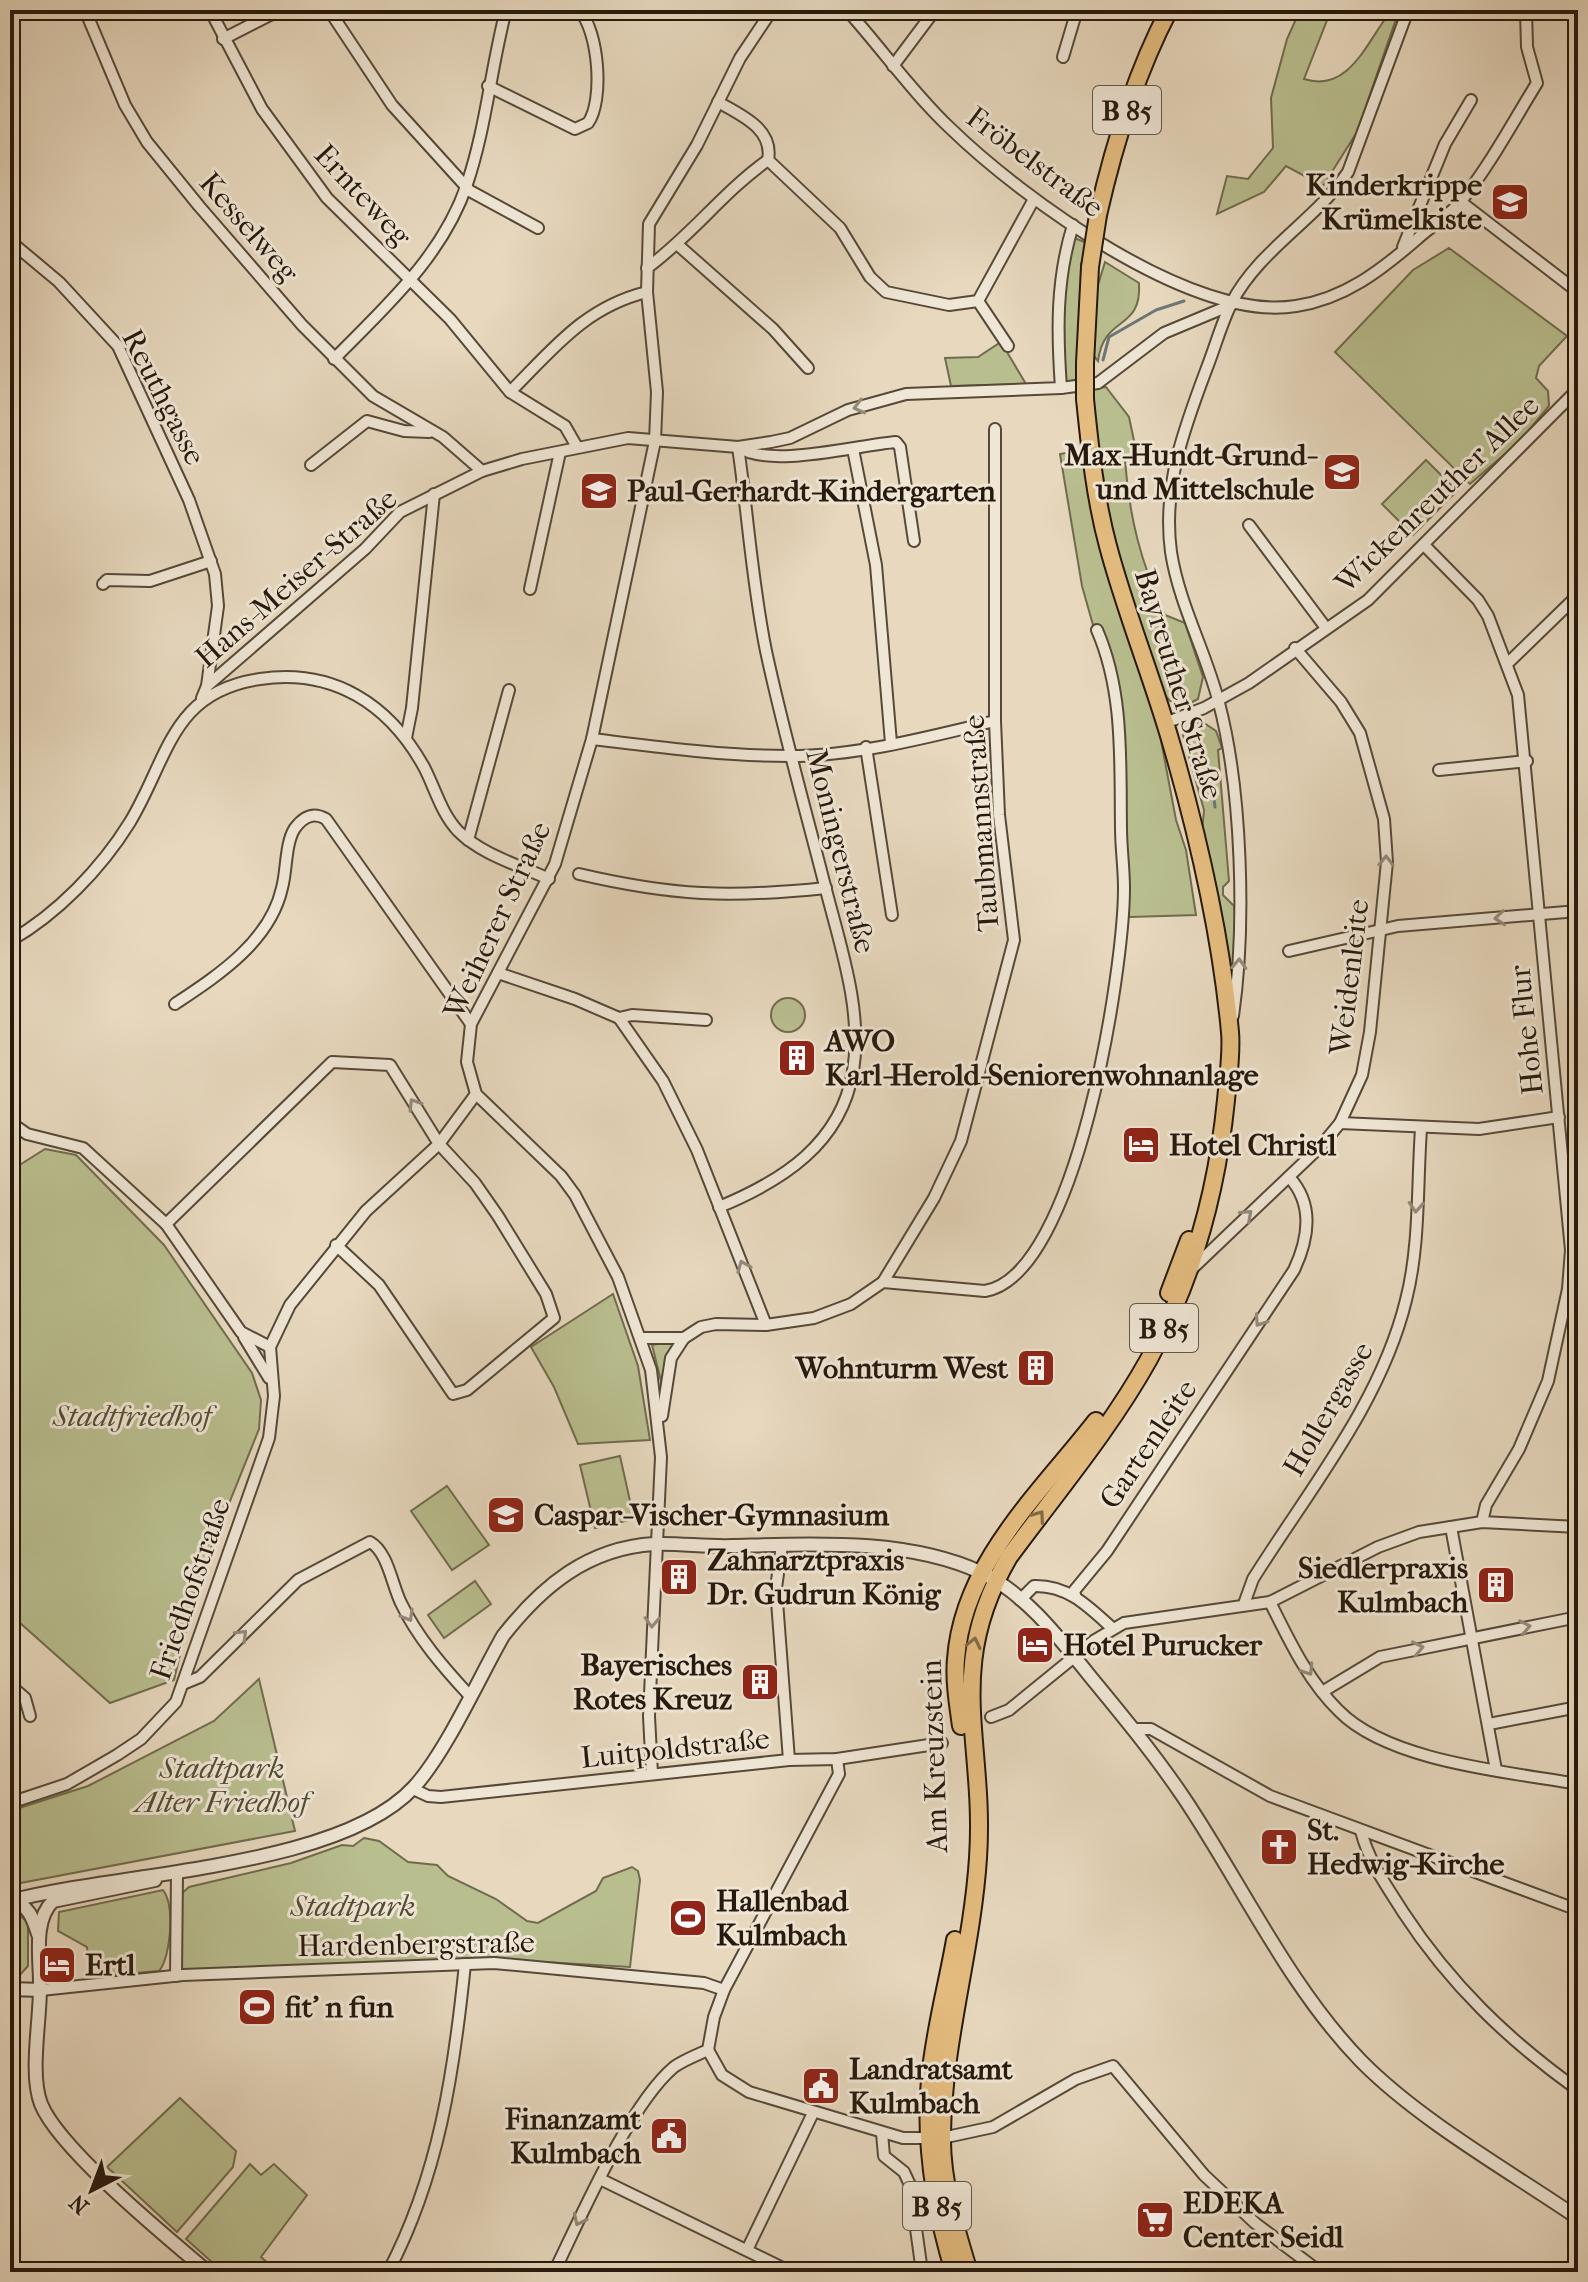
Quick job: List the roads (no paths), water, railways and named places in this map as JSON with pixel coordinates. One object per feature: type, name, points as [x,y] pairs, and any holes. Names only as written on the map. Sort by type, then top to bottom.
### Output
[{"type":"main road","name":"Bayreuther Straße","points":[[988,1576],[1128,1394],[1149,1358],[1191,1270],[1217,1166],[1230,1034],[1225,998],[1194,826],[1165,723],[1107,545],[1096,492],[1085,399],[1090,267],[1098,215],[1115,143],[1142,67],[1169,10]]},
{"type":"main road","name":"Bayreuther Straße","points":[[988,1576],[1120,1387],[1173,1284],[1187,1247],[1209,1160],[1225,998]]},
{"type":"main road","name":"Am Kreuzstein","points":[[954,2272],[939,2217],[932,2060],[968,1856],[970,1822],[956,1661],[964,1614],[988,1576]]},
{"type":"main road","name":"Am Kreuzstein","points":[[935,2138],[969,2272]]},
{"type":"street","name":"Kesselweg","points":[[85,10],[125,105],[147,142],[334,359],[373,396],[443,437],[482,471]]},
{"type":"street","name":"Ernteweg","points":[[210,10],[262,109],[293,154],[354,228],[475,347],[510,392],[565,426],[577,447]]},
{"type":"street","points":[[329,10],[392,105],[477,197],[538,228]]},
{"type":"street","points":[[334,359],[410,281],[445,229],[467,185],[506,10]]},
{"type":"street","points":[[488,86],[575,129],[582,128],[594,115],[599,97],[591,29],[579,10]]},
{"type":"street","name":"Weiherer Straße","points":[[476,1094],[467,1062],[471,1024],[549,879],[592,739],[655,441],[657,392],[647,292],[649,224],[697,145],[746,47],[772,10]]},
{"type":"street","name":"Fröbelstraße","points":[[847,10],[952,130],[1034,199],[1116,252],[1231,305]]},
{"type":"street","points":[[893,66],[935,10]]},
{"type":"street","points":[[1063,57],[1077,10]]},
{"type":"street","name":"Bayreuther Straße","points":[[1230,1034],[1239,974],[1236,813],[1219,701],[1172,554],[1168,505],[1182,436],[1231,305],[1267,254],[1336,190],[1348,172],[1408,10]]},
{"type":"street","points":[[738,447],[790,438],[848,410],[906,394],[1061,388],[1098,383],[1164,333],[1231,305],[1289,307],[1320,301],[1348,290],[1395,258],[1461,202],[1537,83],[1527,47],[1526,10]]},
{"type":"street","points":[[223,39],[275,11]]},
{"type":"street","points":[[1395,258],[1407,241],[1445,144],[1471,100]]},
{"type":"street","points":[[647,268],[678,245],[738,183],[768,160],[770,150],[765,134],[718,102]]},
{"type":"street","points":[[768,160],[840,228],[870,277],[886,292],[949,305],[978,301]]},
{"type":"street","points":[[978,301],[1034,199]]},
{"type":"street","points":[[1461,202],[1578,292]]},
{"type":"street","points":[[1061,388],[1057,303],[1063,258],[1073,225]]},
{"type":"street","name":"Reuthgasse","points":[[10,241],[59,282],[118,346],[189,500],[211,561],[218,606],[207,686]]},
{"type":"street","points":[[678,245],[773,329],[808,368]]},
{"type":"street","points":[[510,392],[584,318],[626,297],[647,292]]},
{"type":"street","points":[[978,301],[1008,346]]},
{"type":"street","name":"Wickenreuther Allee","points":[[1165,723],[1219,701],[1368,600],[1578,389]]},
{"type":"street","name":"Kesselweg","points":[[311,465],[367,421],[404,431],[431,432]]},
{"type":"street","name":"Taubmannstraße","points":[[883,1282],[934,1198],[961,1141],[1014,940],[999,815],[995,721],[995,429]]},
{"type":"street","name":"Hans-Meiser-Straße","points":[[10,941],[41,921],[128,825],[185,716],[202,698],[207,686],[365,549],[400,512],[482,471],[577,447],[628,438],[738,447]]},
{"type":"street","points":[[738,447],[746,452],[776,455],[896,442],[900,447],[914,541]]},
{"type":"street","name":"Moningerstraße","points":[[719,1207],[757,1191],[794,1168],[831,1128],[853,1072],[855,1034],[847,974],[766,650],[738,447]]},
{"type":"street","points":[[853,449],[876,565],[891,743]]},
{"type":"street","points":[[530,589],[560,452]]},
{"type":"street","points":[[406,738],[412,708],[434,494]]},
{"type":"street","name":"Wickenreuther Allee","points":[[1249,525],[1326,628]]},
{"type":"street","name":"Hohe Flur","points":[[1425,546],[1478,600],[1508,663],[1518,695],[1527,761],[1571,1250],[1561,1331],[1534,1417],[1486,1505],[1482,1522]]},
{"type":"street","points":[[103,584],[107,580],[150,581],[211,561]]},
{"type":"street","points":[[1508,663],[1578,595]]},
{"type":"street","points":[[659,1429],[671,1358],[684,1338],[701,1327],[716,1324],[766,1325],[833,1312],[883,1282],[985,1291],[1010,1283],[1028,1263],[1048,1227],[1081,1147],[1114,977],[1124,888],[1113,676],[1097,630]]},
{"type":"street","name":"Weidenleite","points":[[1191,1270],[1289,1177],[1340,1123],[1362,1075],[1370,1032],[1387,862],[1384,819],[1375,780],[1353,723],[1341,702],[1295,648]]},
{"type":"street","points":[[202,698],[248,680],[282,676],[326,680],[370,705],[406,738],[448,818],[468,840],[549,879]]},
{"type":"street","points":[[468,840],[509,690]]},
{"type":"street","points":[[592,739],[708,752],[792,756],[891,743],[995,721]]},
{"type":"street","points":[[866,747],[892,915]]},
{"type":"street","points":[[1439,770],[1527,761]]},
{"type":"street","points":[[175,1004],[219,975],[258,934],[282,892],[293,831],[309,816],[317,814],[326,819],[471,1024]]},
{"type":"street","points":[[579,874],[646,890],[696,895],[761,894],[826,888]]},
{"type":"street","points":[[1289,951],[1379,930],[1578,911]]},
{"type":"street","points":[[498,973],[575,999],[619,1018],[663,1081],[719,1207],[766,1325]]},
{"type":"street","points":[[619,1018],[632,1015],[706,1020]]},
{"type":"street","points":[[166,1224],[332,1062],[390,1065],[439,1144],[475,1183],[498,1216],[546,1294],[554,1318],[467,1390],[453,1394],[386,1294],[336,1245]]},
{"type":"street","points":[[241,1332],[270,1347],[290,1305],[336,1245],[366,1211],[439,1144],[476,1094],[561,1176],[575,1195],[618,1277],[651,1370],[659,1429],[661,1485],[655,1544],[649,1716],[652,1774]]},
{"type":"street","points":[[1340,1123],[1421,1129],[1479,1129],[1559,1117]]},
{"type":"street","points":[[10,1122],[27,1134],[83,1148],[166,1224],[241,1332],[274,1388]]},
{"type":"street","name":"Hollergasse","points":[[1244,1604],[1253,1579],[1361,1409],[1394,1343],[1412,1272],[1421,1129]]},
{"type":"street","name":"Gartenleite","points":[[1075,1595],[1074,1591],[1116,1535],[1294,1270],[1308,1218],[1306,1204],[1289,1177]]},
{"type":"street","points":[[640,1338],[684,1338]]},
{"type":"street","name":"Friedhofstraße","points":[[11,1802],[67,1784],[141,1739],[176,1702],[269,1438],[274,1388],[270,1347]]},
{"type":"street","points":[[991,1717],[1009,1710],[1112,1628],[1141,1619],[1270,1602],[1399,1538],[1482,1522],[1578,1527]]},
{"type":"street","points":[[1451,1527],[1496,1770]]},
{"type":"street","points":[[183,1684],[200,1677],[298,1580],[364,1543],[376,1545],[416,1629],[469,1695]]},
{"type":"street","points":[[208,2272],[151,2223],[52,2123],[40,2103],[37,2079],[40,1941],[47,1907],[53,1901],[140,1885],[177,1873],[287,1849],[338,1833],[378,1815],[413,1789],[519,1616],[559,1577],[611,1551],[655,1544],[782,1545],[896,1551],[988,1576],[1020,1600],[1076,1658],[1133,1729],[1183,1797],[1330,2024],[1362,2062],[1411,2103],[1578,2218]]},
{"type":"street","points":[[782,1545],[776,1588],[789,1760]]},
{"type":"street","points":[[1020,1600],[1034,1586],[1047,1585],[1075,1595],[1112,1628]]},
{"type":"street","points":[[1270,1602],[1322,1692],[1339,1712],[1372,1734],[1416,1752],[1578,1784]]},
{"type":"street","points":[[1322,1692],[1380,1657],[1578,1617]]},
{"type":"street","points":[[10,1685],[25,1698],[30,1716]]},
{"type":"street","points":[[1489,1724],[1578,1707]]},
{"type":"street","points":[[1133,1729],[1151,1729],[1270,1796],[1578,1910]]},
{"type":"street","name":"Luitpoldstraße","points":[[413,1789],[428,1796],[441,1797],[789,1760],[837,1759],[942,1743]]},
{"type":"street","points":[[837,1759],[839,1774],[724,1990],[714,2017],[708,2050],[722,2075],[734,2085],[813,2113],[882,2133],[935,2138],[993,2127],[1076,2079],[1113,2066],[1120,2070],[1161,2128],[1204,2175],[1255,2223],[1320,2272]]},
{"type":"street","points":[[1361,1831],[1376,1870],[1426,1947],[1456,1983],[1512,2040],[1578,2090]]},
{"type":"street","points":[[10,1901],[136,1876],[177,1873]]},
{"type":"street","points":[[176,1976],[177,1873]]},
{"type":"street","points":[[10,1901],[22,1903],[40,1941]]},
{"type":"street","name":"Hardenbergstraße","points":[[10,1989],[41,1990],[176,1976],[494,1963],[704,1983],[724,1990]]},
{"type":"street","points":[[388,2272],[418,2208],[446,2114],[465,1964]]},
{"type":"street","points":[[554,2272],[600,2179],[647,2100],[668,2073],[708,2050]]},
{"type":"street","points":[[747,2250],[813,2113]]},
{"type":"street","points":[[882,2133],[884,2156],[904,2172],[910,2185],[922,2272]]},
{"type":"street","points":[[600,2179],[791,2272]]},
{"type":"waterway","points":[[1103,360],[1109,337],[1156,310],[1184,301]]},
{"type":"waterway","points":[[1197,727],[1211,775],[1215,807]]},
{"type":"place","name":"Kinderkrippe Krümelkiste","points":[[1510,202]]},
{"type":"place","name":"Max-Hundt-Grund- und Mittelschule","points":[[1342,472]]},
{"type":"place","name":"Paul-Gerhardt-Kindergarten","points":[[599,491]]},
{"type":"place","name":"AWO Karl-Herold-Seniorenwohnanlage","points":[[797,1058]]},
{"type":"place","name":"Hotel Christl","points":[[1141,1145]]},
{"type":"place","name":"Wohnturm West","points":[[1036,1368]]},
{"type":"place","name":"Caspar-Vischer-Gymnasium","points":[[506,1515]]},
{"type":"place","name":"Zahnarztpraxis Dr. Gudrun König","points":[[679,1577]]},
{"type":"place","name":"Siedlerpraxis Kulmbach","points":[[1496,1585]]},
{"type":"place","name":"Hotel Purucker","points":[[1035,1645]]},
{"type":"place","name":"Bayerisches Rotes Kreuz","points":[[760,1682]]},
{"type":"place","name":"St. Hedwig-Kirche","points":[[1279,1847]]},
{"type":"place","name":"Hallenbad Kulmbach","points":[[688,1918]]},
{"type":"place","name":"Ertl","points":[[57,1965]]},
{"type":"place","name":"fit' n fun","points":[[257,2007]]},
{"type":"place","name":"Landratsamt Kulmbach","points":[[821,2086]]},
{"type":"place","name":"Finanzamt Kulmbach","points":[[669,2136]]},
{"type":"place","name":"EDEKA Center Seidl","points":[[1155,2220]]},
{"type":"park label","name":"Stadtfriedhof","points":[[132,1416]]},
{"type":"park label","name":"Stadtpark Alter Friedhof","points":[[222,1785]]},
{"type":"park label","name":"Stadtpark","points":[[353,1906]]}]
